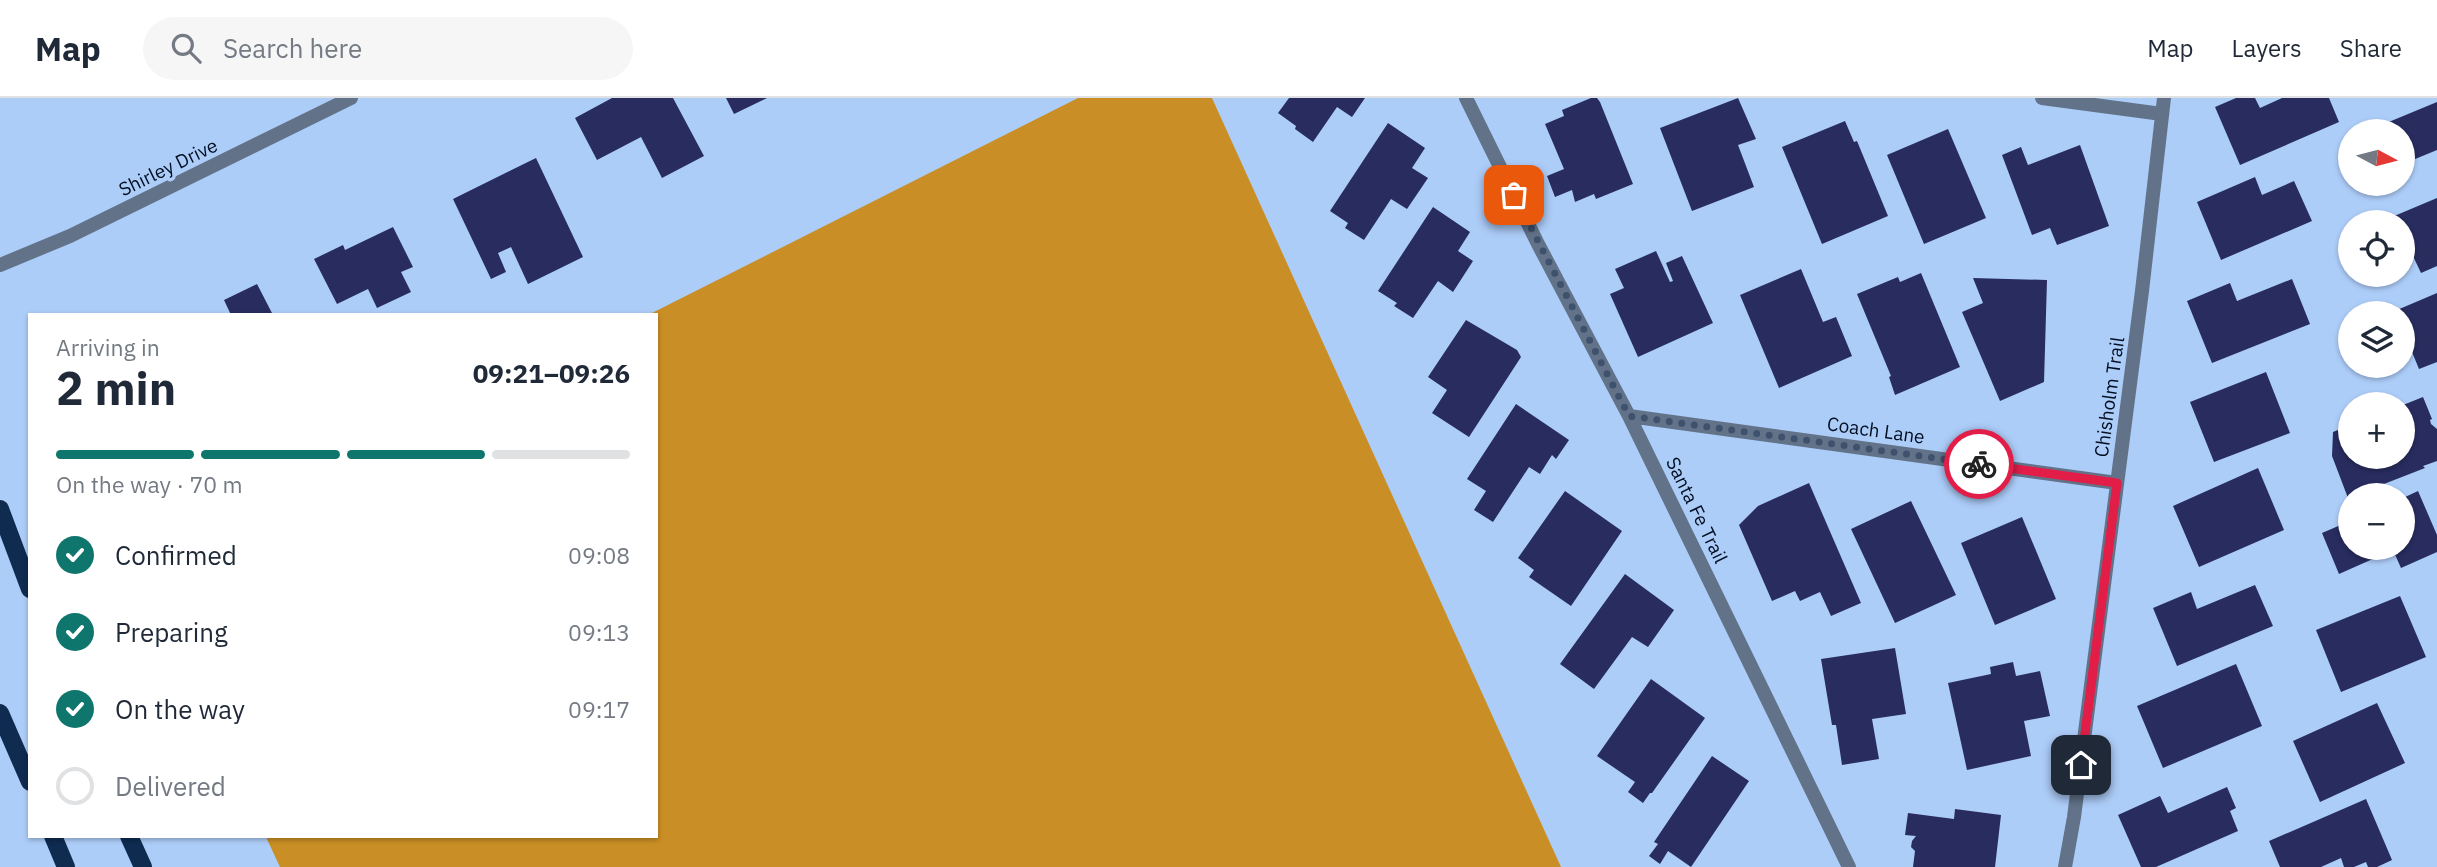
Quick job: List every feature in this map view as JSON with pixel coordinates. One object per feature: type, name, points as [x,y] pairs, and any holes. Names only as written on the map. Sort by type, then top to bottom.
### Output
[{"type":"main road","points":[[0,509],[28,584]]},
{"type":"main road","points":[[0,713],[28,777]]},
{"type":"main road","points":[[54,838],[66,867]]},
{"type":"main road","points":[[130,838],[143,867]]},
{"type":"street","name":"Shirley Drive","points":[[0,265],[70,236],[351,98]]},
{"type":"street","name":"Santa Fe Trail","points":[[1466,98],[1538,244],[1629,416],[1849,867]]},
{"type":"street","points":[[2042,98],[2162,114]]},
{"type":"street","name":"Chisholm Trail","points":[[2065,867],[2074,817],[2142,291],[2164,98]]},
{"type":"street","name":"Coach Lane","points":[[1629,416],[2117,483]]},
{"type":"shaded area","points":[[1078,98],[1212,98],[1561,867],[280,867],[266,838],[658,838],[658,313],[652,313]]},
{"type":"building","points":[[612,98],[673,98],[704,156],[662,178],[641,137],[597,160],[575,118]]},
{"type":"building","points":[[726,98],[767,98],[734,114]]},
{"type":"building","points":[[1289,98],[1365,98],[1352,117],[1337,107],[1313,142],[1278,113]]},
{"type":"building","points":[[1597,98],[1600,102],[1633,184],[1596,199],[1594,194],[1575,202],[1572,190],[1555,197],[1547,176],[1564,169],[1545,124],[1564,116],[1562,110]]},
{"type":"building","points":[[1738,98],[1756,139],[1738,145],[1754,187],[1692,211],[1660,128]]},
{"type":"building","points":[[2236,98],[2255,98],[2260,108],[2282,98],[2329,98],[2338,122],[2240,165],[2215,107]]},
{"type":"building","points":[[2437,102],[2437,150],[2415,159],[2415,119],[2396,119]]},
{"type":"building","points":[[1845,121],[1854,142],[1857,141],[1888,216],[1822,244],[1782,147]]},
{"type":"building","points":[[1388,123],[1425,148],[1412,168],[1428,178],[1407,209],[1391,199],[1364,240],[1345,228],[1348,223],[1330,211]]},
{"type":"building","points":[[1948,129],[1986,218],[1924,244],[1887,155]]},
{"type":"building","points":[[2080,145],[2109,226],[2057,245],[2050,228],[2032,235],[2002,155],[2021,147],[2028,165]]},
{"type":"building","points":[[536,158],[583,257],[528,284],[511,247],[498,253],[506,272],[491,279],[453,199]]},
{"type":"building","points":[[2255,177],[2262,195],[2294,181],[2312,221],[2221,260],[2197,202]]},
{"type":"building","points":[[2437,198],[2437,266],[2421,273],[2415,260],[2415,210],[2408,210]]},
{"type":"building","points":[[1433,207],[1470,232],[1458,251],[1473,261],[1453,292],[1438,281],[1413,318],[1394,306],[1397,303],[1378,291]]},
{"type":"building","points":[[393,227],[413,267],[401,272],[411,292],[377,308],[368,289],[337,304],[314,259],[343,245],[345,250]]},
{"type":"building","points":[[1656,251],[1670,282],[1673,281],[1666,263],[1682,256],[1713,323],[1638,357],[1610,294],[1624,288],[1615,269]]},
{"type":"building","points":[[1801,269],[1823,322],[1836,317],[1852,356],[1779,388],[1740,295]]},
{"type":"building","points":[[1921,273],[1960,367],[1895,395],[1889,377],[1891,376],[1857,294],[1898,277],[1900,282]]},
{"type":"building","points":[[1973,278],[2047,280],[2044,382],[2000,401],[1962,312],[1983,303]]},
{"type":"building","points":[[2292,279],[2310,324],[2212,363],[2187,301],[2230,283],[2237,301]]},
{"type":"building","points":[[257,284],[272,313],[230,313],[224,300]]},
{"type":"building","points":[[2437,293],[2437,362],[2419,369],[2415,359],[2415,302]]},
{"type":"building","points":[[1466,320],[1517,350],[1521,357],[1469,437],[1432,413],[1447,390],[1428,377]]},
{"type":"building","points":[[2266,372],[2290,433],[2214,462],[2190,402]]},
{"type":"building","points":[[2423,397],[2432,419],[2431,424],[2437,429],[2437,461],[2386,483],[2342,483],[2332,456],[2333,432],[2338,430],[2338,469],[2415,469],[2415,400]]},
{"type":"building","points":[[1516,404],[1569,440],[1556,459],[1552,455],[1540,474],[1529,467],[1493,522],[1474,510],[1486,491],[1467,479]]},
{"type":"building","points":[[2258,468],[2284,530],[2199,567],[2173,506]]},
{"type":"building","points":[[1809,483],[1861,603],[1831,616],[1820,592],[1800,601],[1795,591],[1772,601],[1739,525],[1758,506]]},
{"type":"building","points":[[1565,491],[1622,531],[1571,606],[1529,577],[1534,570],[1518,558]]},
{"type":"building","points":[[2418,491],[2437,535],[2437,552],[2401,568],[2397,560],[2415,560],[2415,492]]},
{"type":"building","points":[[1911,501],[1956,595],[1895,623],[1851,529]]},
{"type":"building","points":[[2022,517],[2056,599],[1995,625],[1961,543]]},
{"type":"building","points":[[2338,526],[2338,560],[2370,560],[2339,574],[2322,533]]},
{"type":"building","points":[[1625,574],[1674,610],[1648,647],[1632,637],[1594,689],[1560,664]]},
{"type":"building","points":[[2255,585],[2273,626],[2177,666],[2153,608],[2191,592],[2197,609]]},
{"type":"building","points":[[2400,596],[2426,657],[2341,692],[2316,630]]},
{"type":"building","points":[[1895,648],[1906,714],[1872,719],[1879,759],[1842,765],[1821,659]]},
{"type":"building","points":[[2013,662],[2016,676],[2040,671],[2050,716],[2024,721],[2031,756],[1967,770],[1948,683],[1991,674],[1990,667]]},
{"type":"building","points":[[2236,664],[2262,726],[2163,768],[2137,706]]},
{"type":"building","points":[[1651,679],[1705,718],[1643,803],[1628,792],[1635,782],[1597,756]]},
{"type":"building","points":[[2377,703],[2405,763],[2320,802],[2293,741]]},
{"type":"building","points":[[1712,756],[1749,781],[1691,867],[1668,851],[1660,864],[1649,856],[1658,844],[1654,842]]},
{"type":"building","points":[[2227,787],[2236,808],[2230,811],[2238,831],[2156,867],[2141,867],[2118,815],[2160,796],[2168,813]]},
{"type":"building","points":[[2366,799],[2392,860],[2377,867],[2368,867],[2366,862],[2354,867],[2344,867],[2341,858],[2321,867],[2280,867],[2269,841]]},
{"type":"building","points":[[1955,809],[2001,815],[1995,867],[1913,867],[1915,851],[1911,847],[1916,836],[1905,835],[1908,813],[1954,819]]},
{"type":"way so far","points":[[1514,195],[1629,416],[1979,464]]},
{"type":"route","points":[[1979,464],[2117,483],[2081,765]]}]
